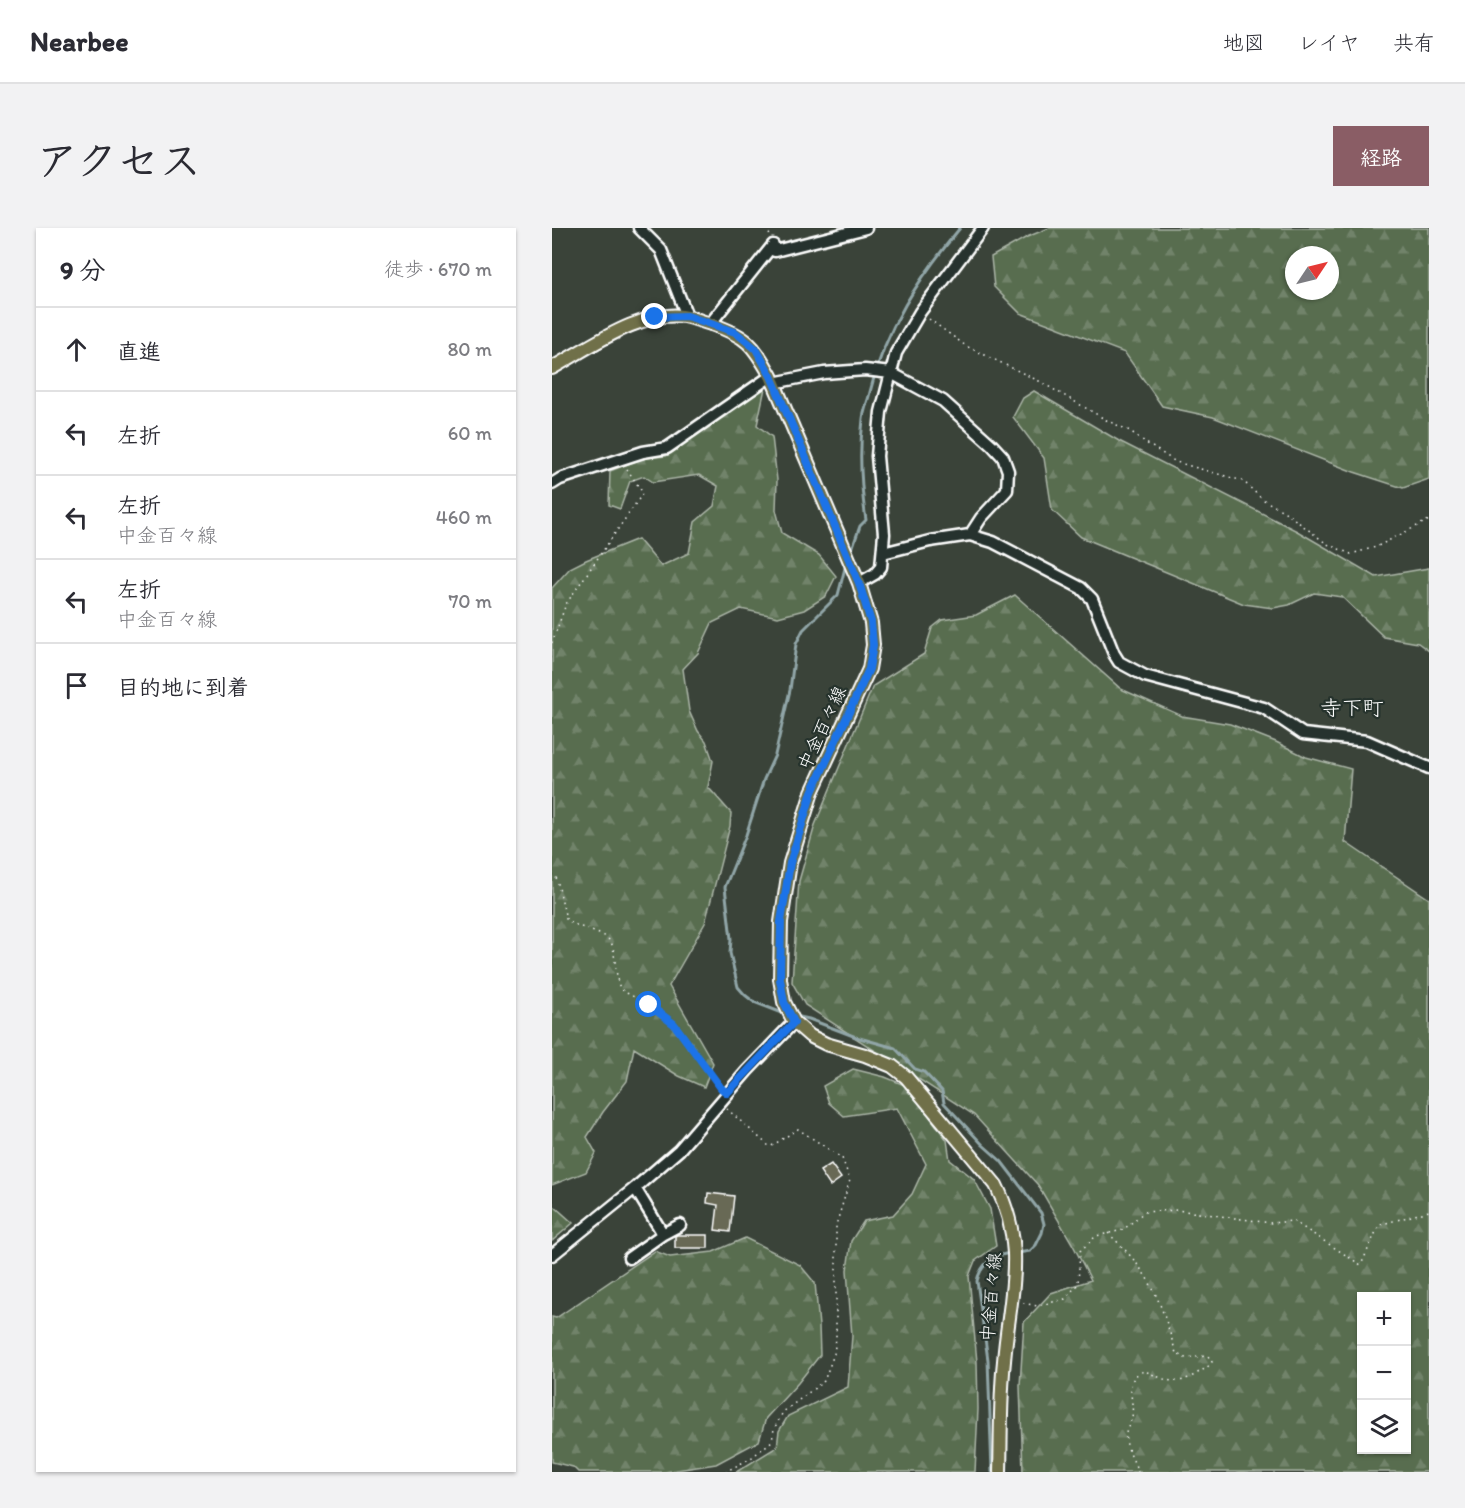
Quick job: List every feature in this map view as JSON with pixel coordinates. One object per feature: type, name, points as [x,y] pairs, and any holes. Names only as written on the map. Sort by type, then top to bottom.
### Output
[{"type":"main road","name":"中金百々線","points":[[552,368],[631,325],[655,317],[687,316],[735,332],[756,349],[772,380],[856,578],[871,622],[873,645],[869,669],[812,792],[790,863],[781,922],[780,979],[784,1002],[794,1022],[810,1036],[826,1044],[865,1055],[891,1066],[906,1077],[996,1185],[1006,1206],[1013,1232],[1016,1262],[1000,1404],[1000,1472]]},
{"type":"street","points":[[639,228],[661,250],[687,316]]},
{"type":"street","points":[[710,324],[773,245],[775,251],[866,228]]},
{"type":"street","points":[[856,578],[875,574],[881,567],[884,534],[877,456],[886,372],[920,312],[983,228]]},
{"type":"street","points":[[552,484],[643,452],[667,448],[772,380],[865,370],[886,372],[943,400],[1003,458],[1008,471],[1008,490],[981,518],[970,535]]},
{"type":"street","points":[[883,553],[930,541],[970,535],[993,542],[1082,588],[1092,598],[1114,654],[1127,668],[1145,676],[1264,708],[1303,734],[1367,741],[1429,768]]},
{"type":"street","points":[[552,1255],[679,1150],[727,1093],[794,1022]]},
{"type":"street","points":[[635,1188],[663,1234]]},
{"type":"street","points":[[629,1258],[680,1225]]},
{"type":"path","points":[[920,312],[966,346],[1039,381],[1108,421],[1131,431],[1176,462],[1243,481],[1263,499],[1285,512],[1327,544],[1351,554],[1377,547],[1429,520]]},
{"type":"path","points":[[552,643],[566,604],[643,493],[620,460]]},
{"type":"path","points":[[552,873],[557,879],[566,919],[607,938],[614,946],[617,978],[623,991],[649,1005],[674,1024],[727,1093]]},
{"type":"path","points":[[719,1103],[770,1147],[798,1129],[842,1158],[850,1180],[836,1226],[836,1338],[830,1370],[824,1381],[783,1412],[774,1429],[772,1441],[751,1458],[724,1472]]},
{"type":"path","points":[[1011,1299],[1037,1306],[1065,1299],[1078,1284],[1080,1251],[1096,1236],[1123,1230],[1144,1212],[1161,1210],[1271,1223],[1293,1221],[1361,1265],[1379,1225],[1429,1211]]},
{"type":"path","points":[[1107,1233],[1129,1252],[1149,1278],[1160,1301],[1176,1353],[1184,1358],[1208,1356],[1212,1362],[1185,1381],[1171,1382],[1145,1371],[1134,1378],[1130,1388],[1132,1419],[1125,1437],[1138,1472]]},
{"type":"green space","points":[[1049,228],[1429,228],[1429,479],[1403,488],[1354,472],[1213,417],[1162,406],[1125,353],[1020,313],[994,287],[991,257]]},
{"type":"green space","points":[[765,388],[757,425],[772,437],[777,480],[776,510],[782,533],[819,555],[836,576],[826,596],[804,610],[778,617],[741,609],[712,623],[698,653],[683,669],[689,711],[698,731],[706,741],[713,761],[708,787],[731,813],[730,826],[705,923],[669,986],[713,1063],[704,1087],[679,1076],[634,1048],[627,1081],[587,1137],[596,1153],[586,1172],[552,1185],[552,588],[570,568],[638,539],[661,566],[689,553],[695,522],[714,506],[718,486],[699,475],[653,482],[644,476],[630,481],[620,509],[609,505],[610,471],[643,458],[666,456],[747,398]]},
{"type":"green space","points":[[1034,391],[1119,441],[1297,531],[1376,577],[1429,568],[1429,651],[1418,643],[1384,637],[1342,597],[1314,593],[1289,605],[1273,608],[1244,604],[1081,537],[1052,510],[1044,458],[1013,417],[1023,398]]},
{"type":"green space","points":[[1015,595],[1121,689],[1182,716],[1230,724],[1276,742],[1306,757],[1351,769],[1345,842],[1429,899],[1429,1472],[1023,1472],[1020,1386],[1024,1322],[1051,1293],[1091,1280],[1038,1185],[974,1115],[805,1005],[792,982],[799,881],[815,825],[873,686],[924,654],[932,628],[942,620],[976,615]]},
{"type":"green space","points":[[853,1069],[885,1077],[907,1086],[947,1140],[950,1160],[974,1179],[990,1209],[996,1246],[975,1261],[969,1276],[977,1362],[978,1409],[975,1472],[736,1472],[777,1447],[779,1431],[788,1416],[848,1387],[852,1336],[847,1270],[851,1241],[864,1221],[893,1215],[912,1194],[926,1164],[897,1108],[844,1116],[829,1103],[823,1086]]},
{"type":"green space","points":[[552,1200],[553,1205],[573,1223],[552,1241]]},
{"type":"green space","points":[[745,1238],[800,1265],[815,1283],[819,1326],[820,1355],[766,1418],[759,1441],[716,1464],[664,1472],[578,1472],[573,1467],[552,1462],[552,1317],[556,1318],[655,1251],[670,1257],[713,1252]]},
{"type":"building","points":[[831,1164],[841,1178],[830,1186],[820,1171]]},
{"type":"building","points":[[708,1193],[734,1196],[730,1232],[715,1230],[718,1205],[707,1203]]},
{"type":"building","points":[[708,1235],[708,1248],[675,1248],[675,1236]]},
{"type":"waterway","points":[[851,552],[860,526],[866,520],[861,444],[864,412],[876,369],[905,305],[917,285],[960,228]]},
{"type":"waterway","points":[[785,1014],[754,1002],[738,987],[730,953],[731,939],[725,887],[775,755],[790,690],[796,644],[803,630],[838,595],[846,564]]},
{"type":"waterway","points":[[795,1016],[895,1048],[915,1069],[924,1072],[942,1091],[944,1103],[1001,1161],[1041,1213],[1044,1224],[1036,1245],[1030,1251],[1018,1253]]},
{"type":"waterway","points":[[992,1472],[988,1360],[977,1281],[981,1269],[989,1261],[1012,1253]]},
{"type":"district","name":"寺下町","points":[[1352,707]]},
{"type":"route","points":[[649,1005],[674,1024],[727,1093],[794,1022],[784,1002],[780,979],[781,922],[790,863],[812,792],[869,669],[873,645],[871,622],[859,583],[771,376],[756,349],[735,332],[687,316],[655,317]]}]
